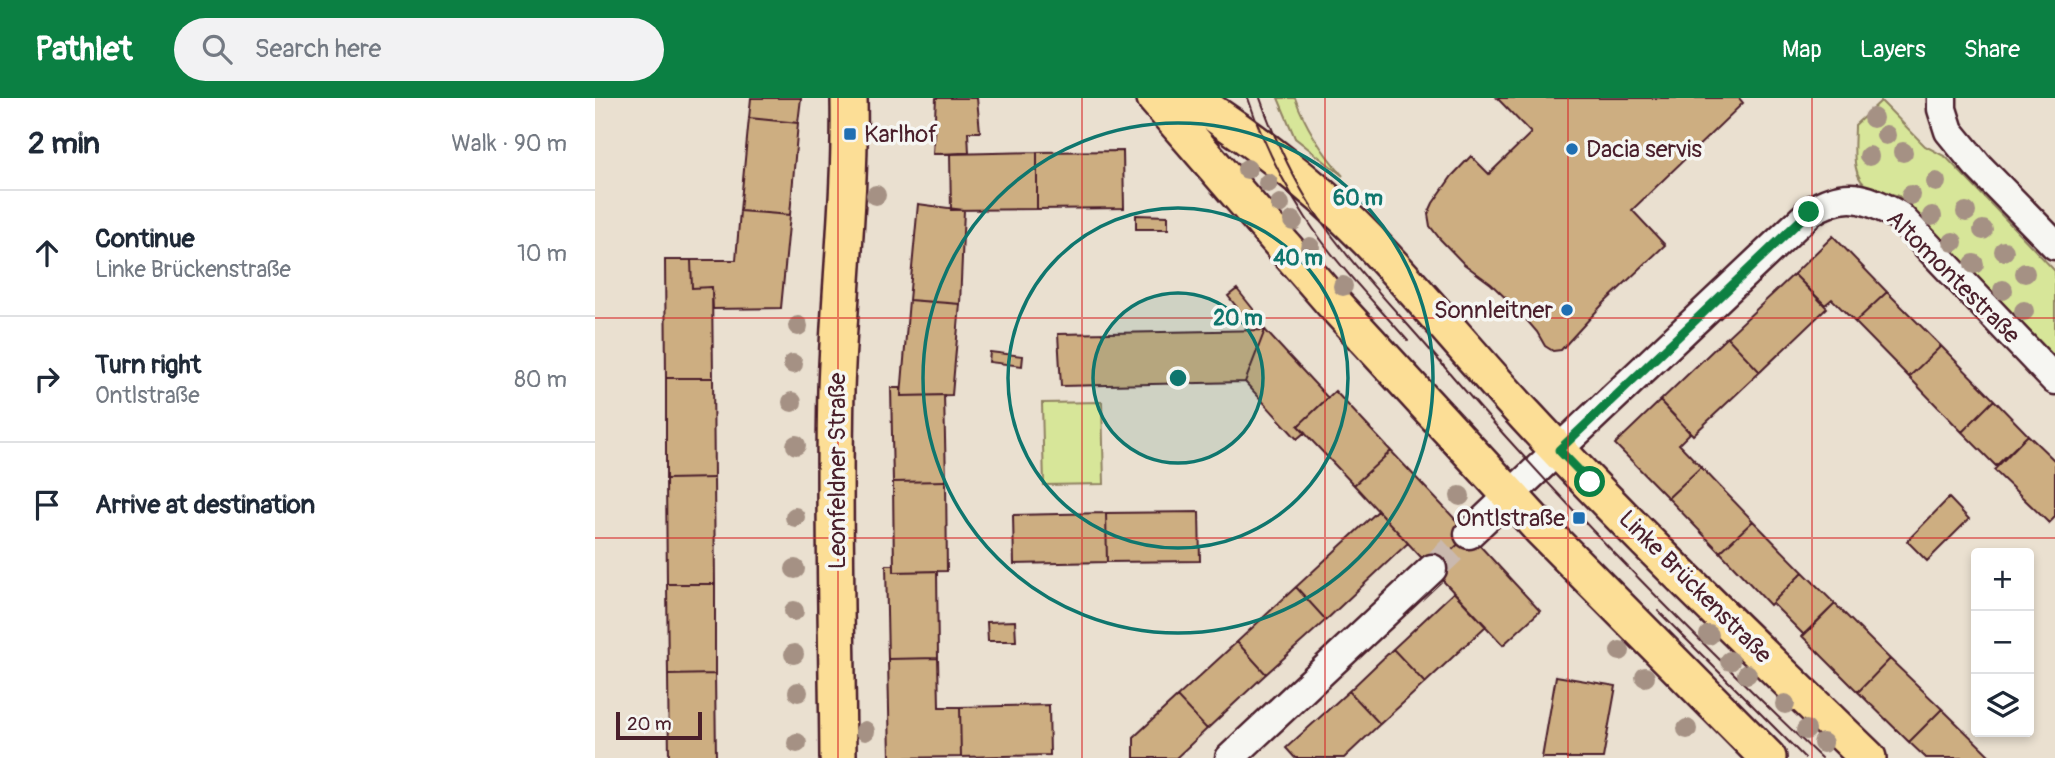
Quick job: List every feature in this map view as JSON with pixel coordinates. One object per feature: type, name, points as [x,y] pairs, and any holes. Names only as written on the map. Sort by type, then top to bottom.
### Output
[{"type":"main road","name":"Leonfeldner Straße","points":[[838,758],[836,392],[841,271],[849,184],[849,98]]},
{"type":"main road","name":"Leonfeldner Straße","points":[[849,184],[872,98]]},
{"type":"main road","points":[[1154,98],[1333,303],[1511,496],[1625,616],[1767,758]]},
{"type":"main road","name":"Linke Brückenstraße","points":[[1190,98],[1271,153],[1367,239],[1559,450],[1758,652],[1868,758]]},
{"type":"street","points":[[1942,98],[1942,109],[1949,131],[1977,165],[2055,245]]},
{"type":"street","name":"Altomontestraße","points":[[1559,450],[1809,212],[1825,202],[1840,198],[1859,198],[1874,202],[1899,216],[2055,380]]},
{"type":"street","points":[[1469,534],[1559,450]]},
{"type":"street","points":[[1230,758],[1432,569]]},
{"type":"green space","points":[[1278,98],[1295,98],[1315,139],[1343,176],[1295,138]]},
{"type":"green space","points":[[1881,101],[1925,146],[1946,157],[2055,271],[2055,357],[1899,196],[1871,189],[1859,178],[1854,151],[1855,125]]},
{"type":"green space","points":[[1102,402],[1104,484],[1044,485],[1042,403]]},
{"type":"building","points":[[751,98],[801,98],[798,123],[749,118]]},
{"type":"building","points":[[936,98],[977,98],[980,132],[968,132],[969,153],[933,154]]},
{"type":"building","points":[[1497,98],[1739,98],[1743,103],[1632,210],[1665,245],[1603,304],[1561,350],[1553,351],[1545,346],[1518,310],[1491,284],[1464,264],[1430,226],[1428,214],[1433,203],[1452,176],[1471,156],[1489,174],[1531,133]]},
{"type":"building","points":[[749,118],[798,123],[790,215],[740,211]]},
{"type":"building","points":[[1123,151],[1124,208],[1037,209],[1037,152]]},
{"type":"building","points":[[1037,152],[1037,209],[951,210],[950,154]]},
{"type":"building","points":[[918,204],[964,210],[960,304],[909,300]]},
{"type":"building","points":[[740,211],[790,215],[781,308],[713,309],[712,287],[692,288],[691,260],[736,260]]},
{"type":"building","points":[[1136,215],[1168,216],[1168,229],[1136,229]]},
{"type":"building","points":[[1833,236],[1887,292],[1855,322],[1832,299],[1825,305],[1794,274]]},
{"type":"building","points":[[665,260],[691,260],[692,288],[712,287],[713,378],[666,378]]},
{"type":"building","points":[[1794,274],[1827,308],[1760,372],[1727,337]]},
{"type":"building","points":[[1237,289],[1257,314],[1248,321],[1228,296]]},
{"type":"building","points":[[1887,292],[1941,346],[1909,377],[1855,322]]},
{"type":"building","points":[[909,300],[960,304],[952,395],[901,396]]},
{"type":"building","points":[[1265,330],[1328,398],[1298,426],[1305,432],[1297,439],[1245,382]]},
{"type":"building","points":[[1265,330],[1245,382],[1061,386],[1058,334]]},
{"type":"building","points":[[1727,337],[1760,372],[1693,435],[1660,401]]},
{"type":"building","points":[[1941,346],[1994,400],[1962,432],[1909,377]]},
{"type":"building","points":[[990,352],[1023,356],[1022,366],[989,362]]},
{"type":"building","points":[[666,378],[713,378],[714,478],[666,479]]},
{"type":"building","points":[[891,388],[901,388],[901,396],[944,395],[946,481],[893,482]]},
{"type":"building","points":[[1335,391],[1391,451],[1354,485],[1298,426]]},
{"type":"building","points":[[1994,400],[2028,435],[1996,466],[1962,432]]},
{"type":"building","points":[[1660,401],[1690,433],[1679,444],[1701,467],[1668,498],[1615,444]]},
{"type":"building","points":[[2028,435],[2055,461],[2055,517],[2049,523],[1994,470]]},
{"type":"building","points":[[1391,451],[1469,534],[1432,569],[1354,485]]},
{"type":"building","points":[[1701,467],[1753,521],[1720,552],[1668,498]]},
{"type":"building","points":[[714,478],[715,584],[667,584],[666,479]]},
{"type":"building","points":[[946,481],[947,571],[894,572],[893,482]]},
{"type":"building","points":[[1949,498],[1969,519],[1927,561],[1907,541]]},
{"type":"building","points":[[1378,511],[1408,543],[1326,620],[1296,587]]},
{"type":"building","points":[[1199,512],[1200,561],[1107,562],[1106,513]]},
{"type":"building","points":[[1106,513],[1107,562],[1014,564],[1013,515]]},
{"type":"building","points":[[1753,521],[1803,572],[1770,605],[1720,552]]},
{"type":"building","points":[[1469,534],[1540,611],[1503,645],[1432,569]]},
{"type":"building","points":[[886,565],[894,565],[894,572],[937,571],[938,658],[888,659]]},
{"type":"building","points":[[1803,572],[1835,604],[1804,635],[1772,603]]},
{"type":"building","points":[[667,584],[715,584],[715,674],[668,675]]},
{"type":"building","points":[[1296,587],[1326,620],[1266,674],[1237,642]]},
{"type":"building","points":[[1454,592],[1486,626],[1425,683],[1393,649]]},
{"type":"building","points":[[1835,604],[1890,659],[1858,692],[1802,636]]},
{"type":"building","points":[[1015,621],[1016,641],[988,641],[987,622]]},
{"type":"building","points":[[1237,642],[1266,674],[1207,729],[1177,697]]},
{"type":"building","points":[[1393,649],[1425,683],[1380,724],[1349,691]]},
{"type":"building","points":[[938,658],[939,707],[960,707],[961,757],[890,758],[888,659]]},
{"type":"building","points":[[1890,659],[1942,709],[1909,742],[1858,692]]},
{"type":"building","points":[[715,674],[716,758],[669,758],[668,675]]},
{"type":"building","points":[[1556,676],[1616,686],[1603,758],[1542,758]]},
{"type":"building","points":[[1349,691],[1380,724],[1344,758],[1295,758],[1286,748]]},
{"type":"building","points":[[1177,697],[1207,729],[1176,758],[1134,758],[1134,737]]},
{"type":"building","points":[[1049,705],[1050,755],[961,757],[960,707]]},
{"type":"building","points":[[1942,709],[1992,758],[1926,758],[1909,742]]},
{"type":"tunnel","points":[[1432,569],[1469,534]]},
{"type":"tram line","points":[[1248,98],[1273,160],[1306,218],[1342,266],[1408,341]]},
{"type":"tram line","points":[[1260,98],[1277,142],[1299,185],[1315,212],[1356,265],[1476,404],[1571,508],[1670,610],[1821,758]]},
{"type":"tram line","points":[[1658,611],[1805,758]]},
{"type":"place","name":"Karlhof","points":[[850,134]]},
{"type":"place","name":"Dacia servis","points":[[1572,149]]},
{"type":"place","name":"Sonnleitner","points":[[1567,310]]},
{"type":"place","name":"Ontlstraße","points":[[1579,518]]},
{"type":"route","points":[[1590,482],[1559,450],[1809,212]]}]
